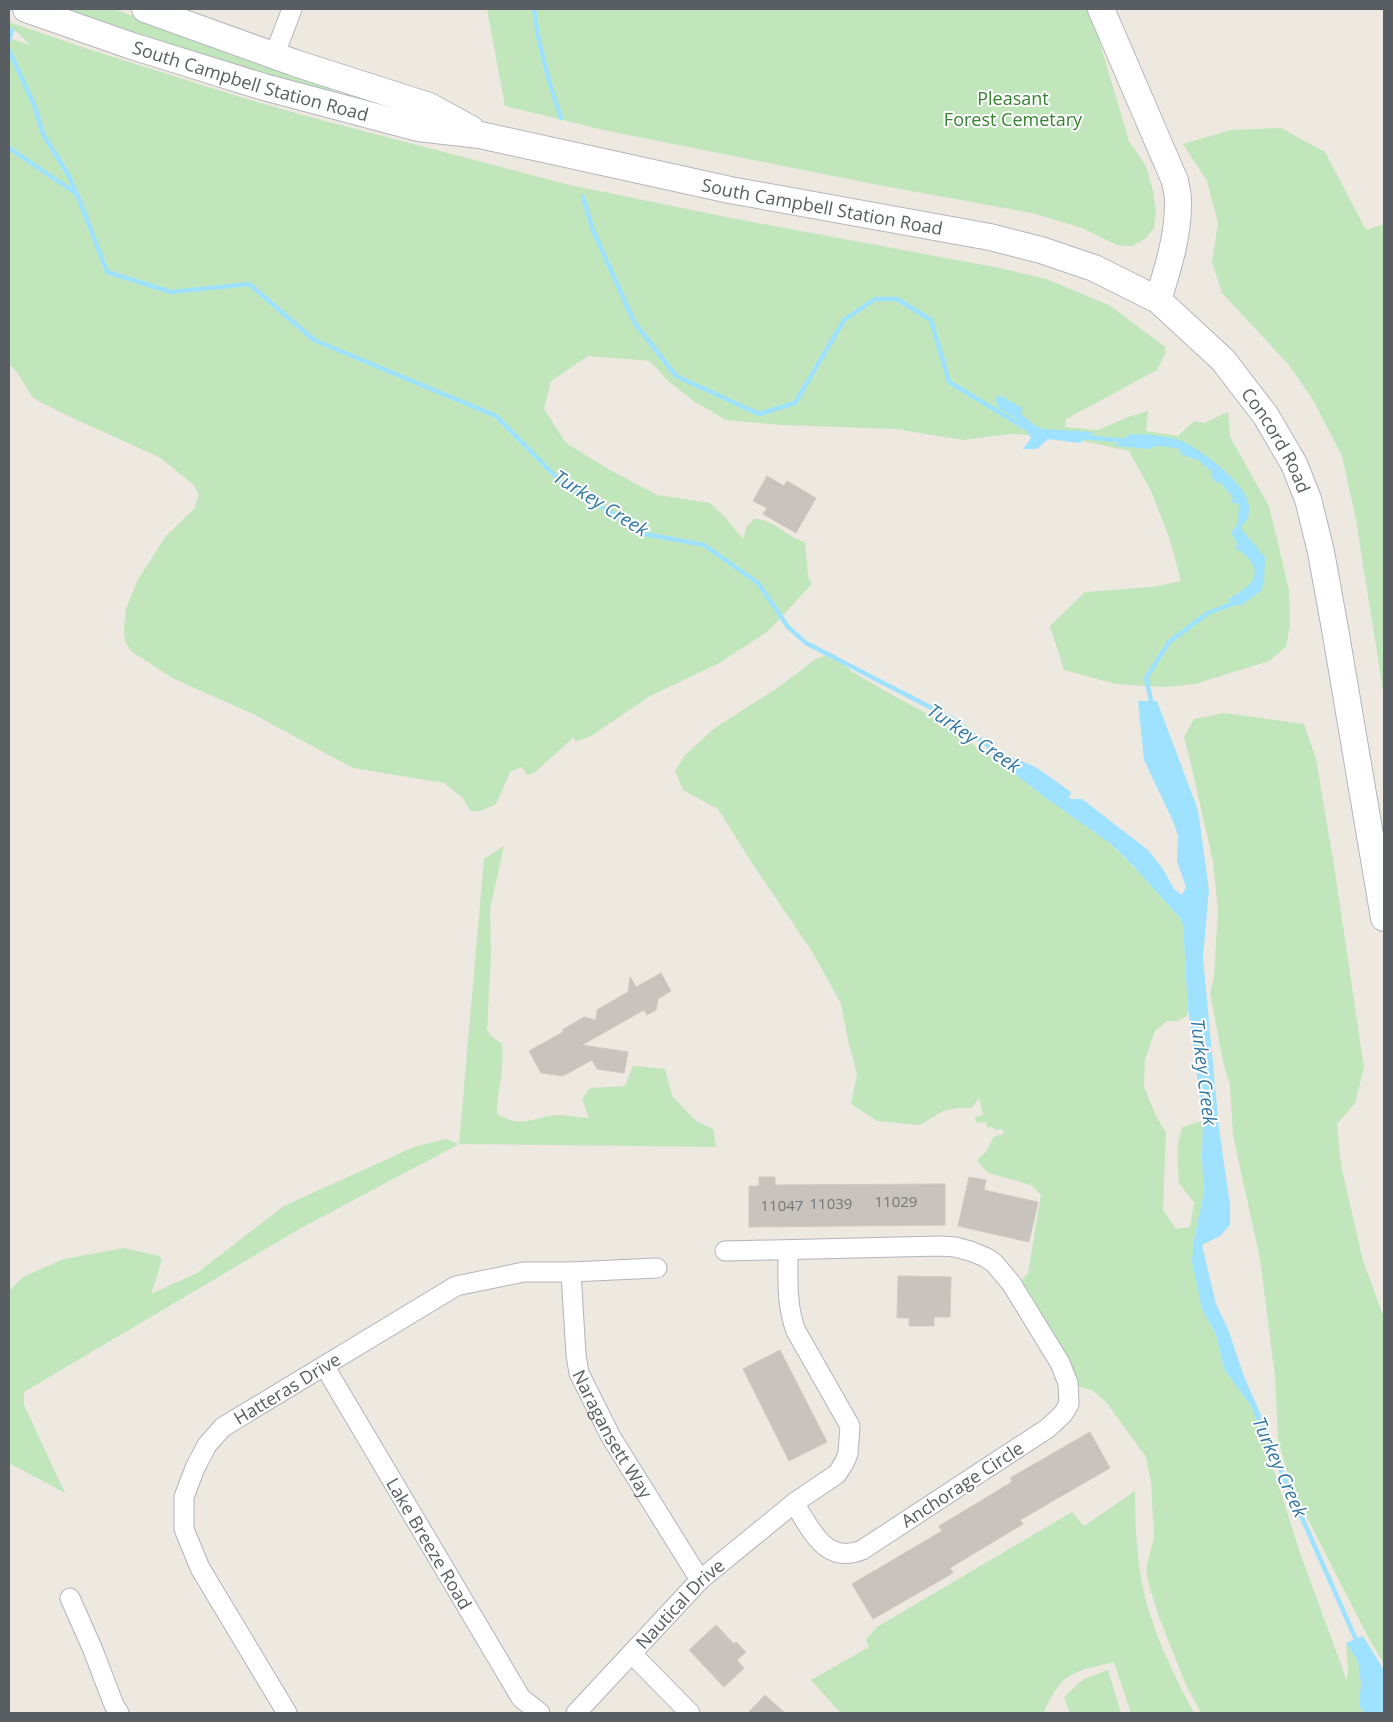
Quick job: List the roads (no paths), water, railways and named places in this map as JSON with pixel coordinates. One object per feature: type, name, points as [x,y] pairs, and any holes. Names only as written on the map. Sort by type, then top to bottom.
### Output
[{"type":"main road","name":"South Campbell Station Road","points":[[26,9],[132,46],[264,87],[418,128],[480,134],[730,190],[990,237],[1040,250],[1094,268],[1158,300]]},
{"type":"main road","name":"South Campbell Station Road","points":[[145,9],[274,56],[429,106],[480,134]]},
{"type":"main road","points":[[1101,9],[1175,181],[1179,202],[1177,224],[1172,256],[1158,300]]},
{"type":"main road","name":"Concord Road","points":[[1158,300],[1223,360],[1266,416],[1294,464],[1308,499],[1321,552],[1379,854],[1384,918]]},
{"type":"street","points":[[274,56],[292,9]]},
{"type":"street","name":"Anchorage Circle","points":[[725,1251],[940,1246],[955,1247],[986,1257],[994,1263],[1011,1283],[1066,1375],[1070,1396],[1069,1404],[1063,1414],[1048,1428],[876,1541],[854,1553],[837,1553],[826,1547],[820,1542],[794,1503]]},
{"type":"street","points":[[788,1250],[789,1307],[796,1331],[850,1426],[848,1454],[837,1474],[794,1503]]},
{"type":"street","name":"Hatteras Drive","points":[[287,1713],[200,1568],[184,1529],[184,1497],[195,1468],[207,1445],[223,1427],[456,1286],[524,1272],[657,1268]]},
{"type":"street","name":"Naragansett Way","points":[[571,1272],[576,1355],[579,1374],[611,1436],[700,1580]]},
{"type":"street","name":"Lake Breeze Road","points":[[325,1367],[521,1698],[540,1713]]},
{"type":"street","name":"Nautical Drive","points":[[576,1713],[700,1580],[794,1503]]},
{"type":"street","points":[[70,1598],[119,1713]]},
{"type":"street","points":[[632,1654],[690,1713]]},
{"type":"water","points":[[1000,395],[1022,408],[1022,415],[1034,425],[1043,429],[1094,432],[1080,443],[1048,439],[1037,449],[1023,449],[1031,438],[1021,422],[999,408],[995,399]]},
{"type":"water","points":[[1130,434],[1164,437],[1184,442],[1205,455],[1234,480],[1246,497],[1249,505],[1248,519],[1242,525],[1242,530],[1265,557],[1264,582],[1261,591],[1240,606],[1227,600],[1249,585],[1255,575],[1250,560],[1236,549],[1237,543],[1231,533],[1238,523],[1239,504],[1231,502],[1233,498],[1220,482],[1216,483],[1211,476],[1212,472],[1198,460],[1182,455],[1178,448],[1172,445],[1157,442],[1151,449],[1115,446]]},
{"type":"water","points":[[1138,701],[1157,701],[1198,810],[1209,890],[1203,957],[1219,1128],[1230,1205],[1230,1225],[1220,1236],[1202,1245],[1216,1304],[1228,1329],[1245,1379],[1269,1433],[1264,1439],[1251,1406],[1224,1369],[1216,1335],[1202,1309],[1192,1261],[1194,1240],[1204,1192],[1202,1158],[1203,1121],[1188,1009],[1183,925],[1180,918],[1111,844],[1007,768],[1012,757],[1037,768],[1071,792],[1069,799],[1082,799],[1148,850],[1163,869],[1174,889],[1182,895],[1186,887],[1177,861],[1178,836],[1173,821],[1144,760]]},
{"type":"water","points":[[1363,1636],[1384,1670],[1384,1713],[1364,1713],[1359,1705],[1361,1683],[1358,1661],[1346,1643]]},
{"type":"waterway","points":[[534,9],[544,64],[561,118]]},
{"type":"waterway","points":[[9,40],[12,30]]},
{"type":"waterway","points":[[9,50],[35,107],[43,134],[69,176],[76,193]]},
{"type":"waterway","name":"Turkey Creek","points":[[9,148],[77,194],[107,272],[171,292],[249,284],[314,340],[496,416],[560,481],[645,534],[704,545],[758,583],[788,627],[806,643],[953,719],[1014,766]]},
{"type":"waterway","points":[[583,197],[592,228],[634,322],[676,376],[759,414],[795,403],[844,320],[875,299],[897,299],[931,320],[949,382],[1028,428]]},
{"type":"waterway","points":[[1082,437],[1127,441]]},
{"type":"waterway","points":[[1150,443],[1179,446]]},
{"type":"waterway","points":[[1152,705],[1146,678],[1169,642],[1208,613],[1237,602]]},
{"type":"waterway","name":"Turkey Creek","points":[[1264,1432],[1358,1644]]},
{"type":"park label","name":"Pleasant Forest Cemetary","points":[[1013,108]]}]
